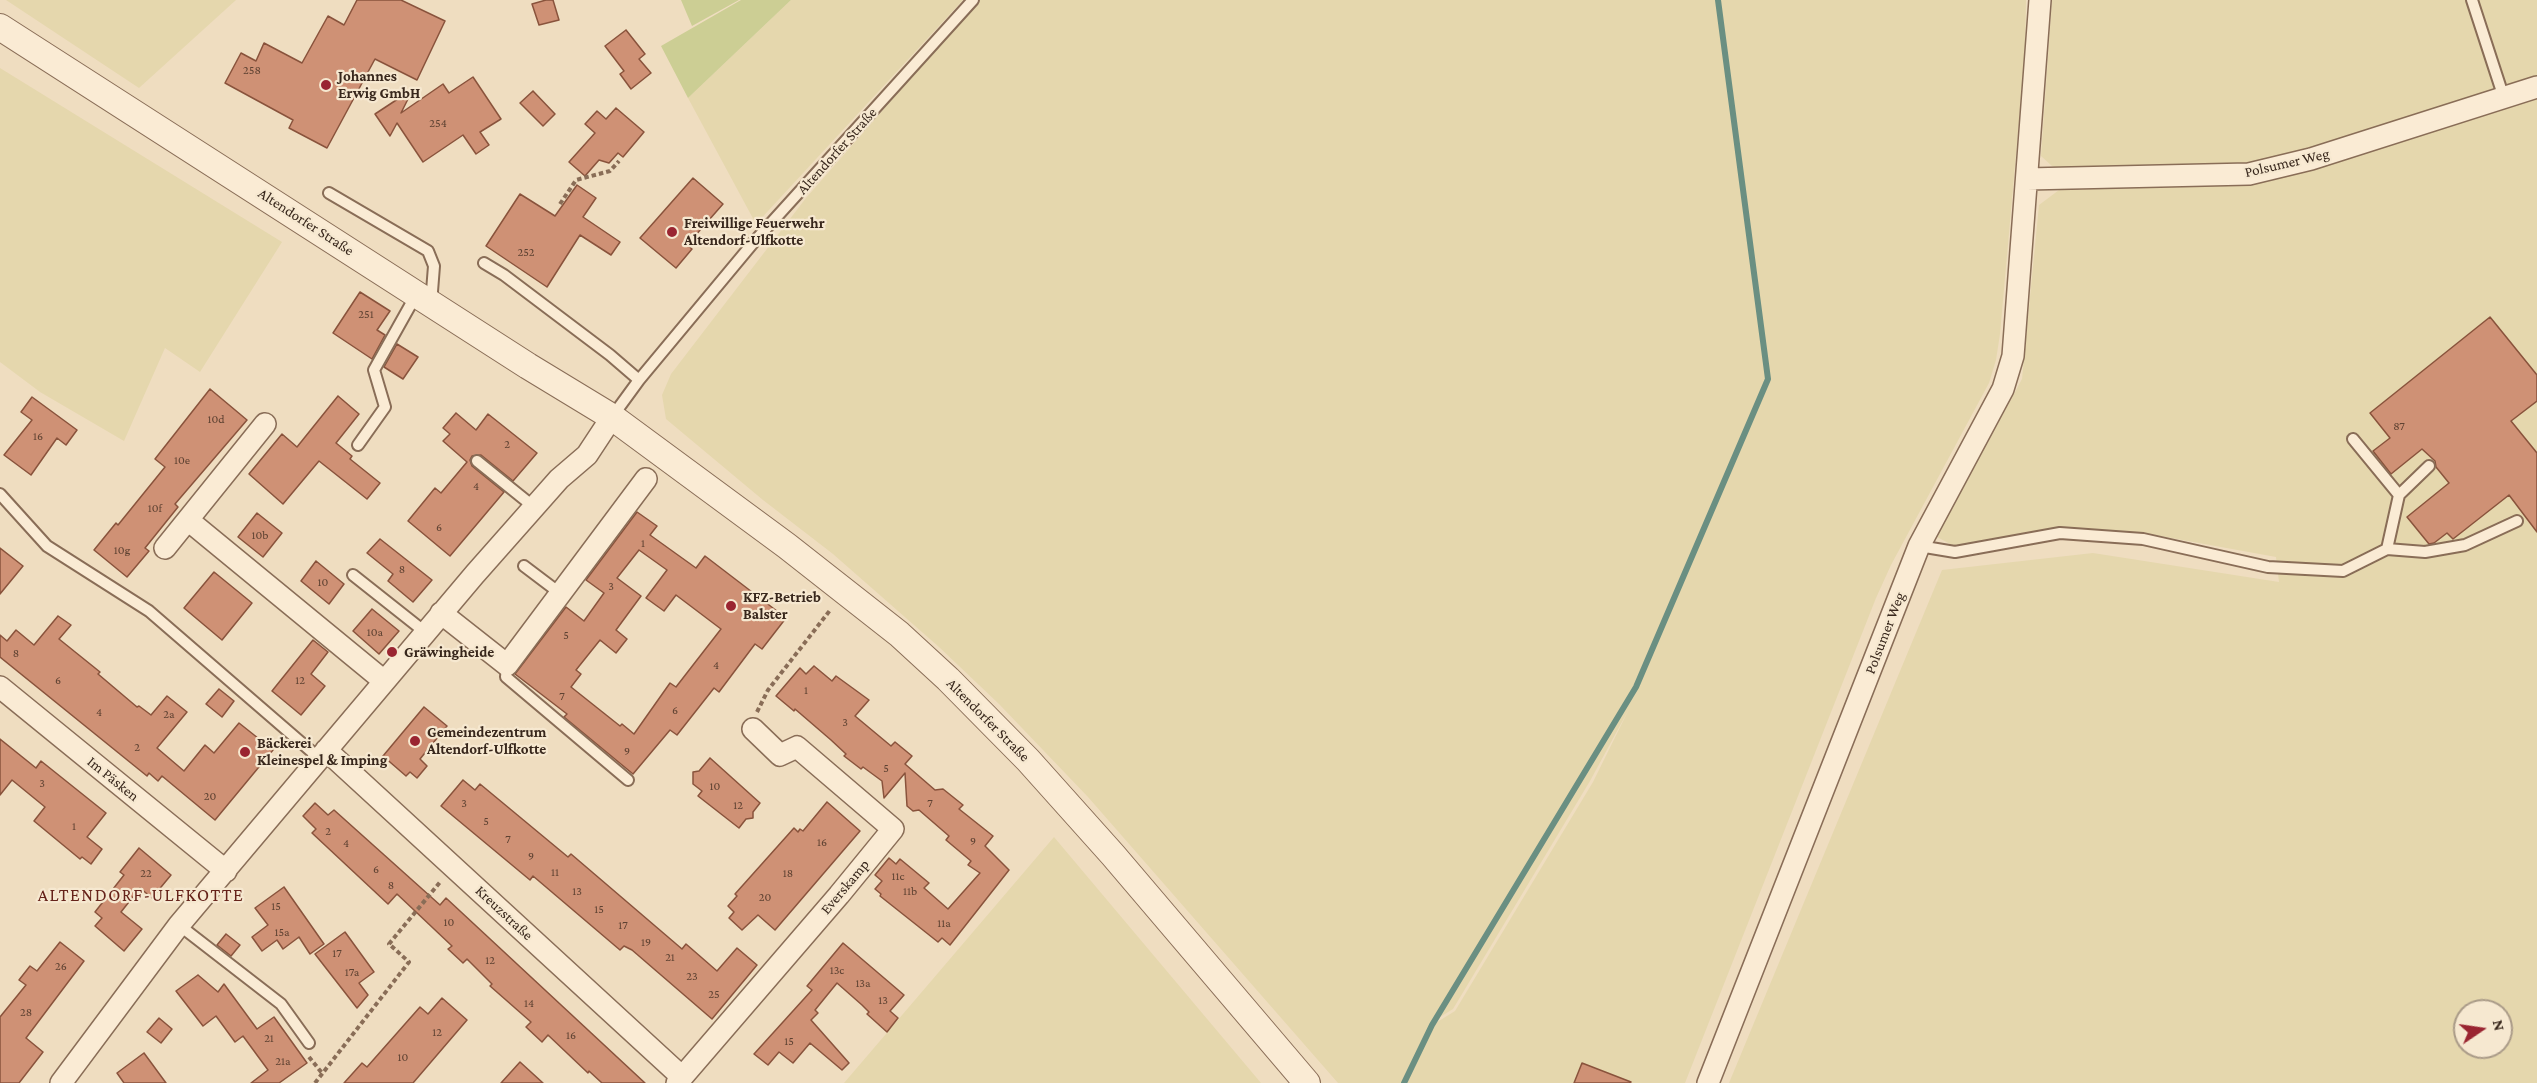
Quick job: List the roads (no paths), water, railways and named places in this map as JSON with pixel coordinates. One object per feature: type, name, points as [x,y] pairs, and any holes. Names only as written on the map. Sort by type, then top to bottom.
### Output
[{"type":"street","name":"Polsumer Weg","points":[[1708,1083],[1919,546],[2003,389],[2013,356],[2040,0]]},
{"type":"street","name":"Altendorfer Straße","points":[[0,27],[612,417],[788,546],[900,634],[1028,760],[1113,855],[1307,1083]]},
{"type":"street","name":"Polsumer Weg","points":[[2027,179],[2249,174],[2312,159],[2537,87]]},
{"type":"street","points":[[61,1083],[179,925],[441,613],[559,479],[587,455],[612,417]]},
{"type":"street","points":[[165,548],[265,424]]},
{"type":"street","points":[[441,613],[507,665],[646,479]]},
{"type":"street","points":[[188,520],[384,681]]},
{"type":"street","name":"Im Päsken","points":[[0,687],[226,871]]},
{"type":"street","name":"Everskamp","points":[[679,1080],[893,829],[797,747],[780,754],[753,729]]},
{"type":"street","name":"Kreuzstraße","points":[[323,754],[453,867],[679,1080]]},
{"type":"lane","name":"Altendorfer Straße","points":[[612,417],[639,380],[753,243],[973,0]]},
{"type":"lane","points":[[2472,0],[2504,98]]},
{"type":"lane","points":[[329,193],[428,251],[434,266],[424,299],[374,370],[385,407],[358,445]]},
{"type":"lane","points":[[484,263],[504,275],[610,355],[639,380]]},
{"type":"lane","points":[[2353,439],[2399,495]]},
{"type":"lane","points":[[477,461],[534,507]]},
{"type":"lane","points":[[2387,549],[2399,495],[2429,466]]},
{"type":"lane","points":[[0,494],[47,546],[149,611],[323,754]]},
{"type":"lane","points":[[1919,546],[1955,552],[2060,533],[2143,539],[2268,567],[2343,571],[2387,549],[2425,552],[2465,545],[2517,521]]},
{"type":"lane","points":[[524,566],[561,594]]},
{"type":"lane","points":[[353,575],[424,633]]},
{"type":"lane","points":[[507,665],[507,677],[628,780]]},
{"type":"lane","points":[[179,925],[282,1004],[309,1043]]},
{"type":"waterway","points":[[1404,1083],[1432,1025],[1636,687],[1768,379],[1718,0]]},
{"type":"place","name":"Johannes Erwig GmbH","points":[[326,85]]},
{"type":"place","name":"Freiwillige Feuerwehr Altendorf-Ulfkotte","points":[[672,232]]},
{"type":"place","name":"KFZ-Betrieb Balster","points":[[731,606]]},
{"type":"place","name":"Gräwingheide","points":[[392,652]]},
{"type":"place","name":"Gemeindezentrum Altendorf-Ulfkotte","points":[[415,741]]},
{"type":"place","name":"Bäckerei Kleinespel & Imping","points":[[245,752]]},
{"type":"district","name":"ALTENDORF-ULFKOTTE","points":[[141,895]]}]
